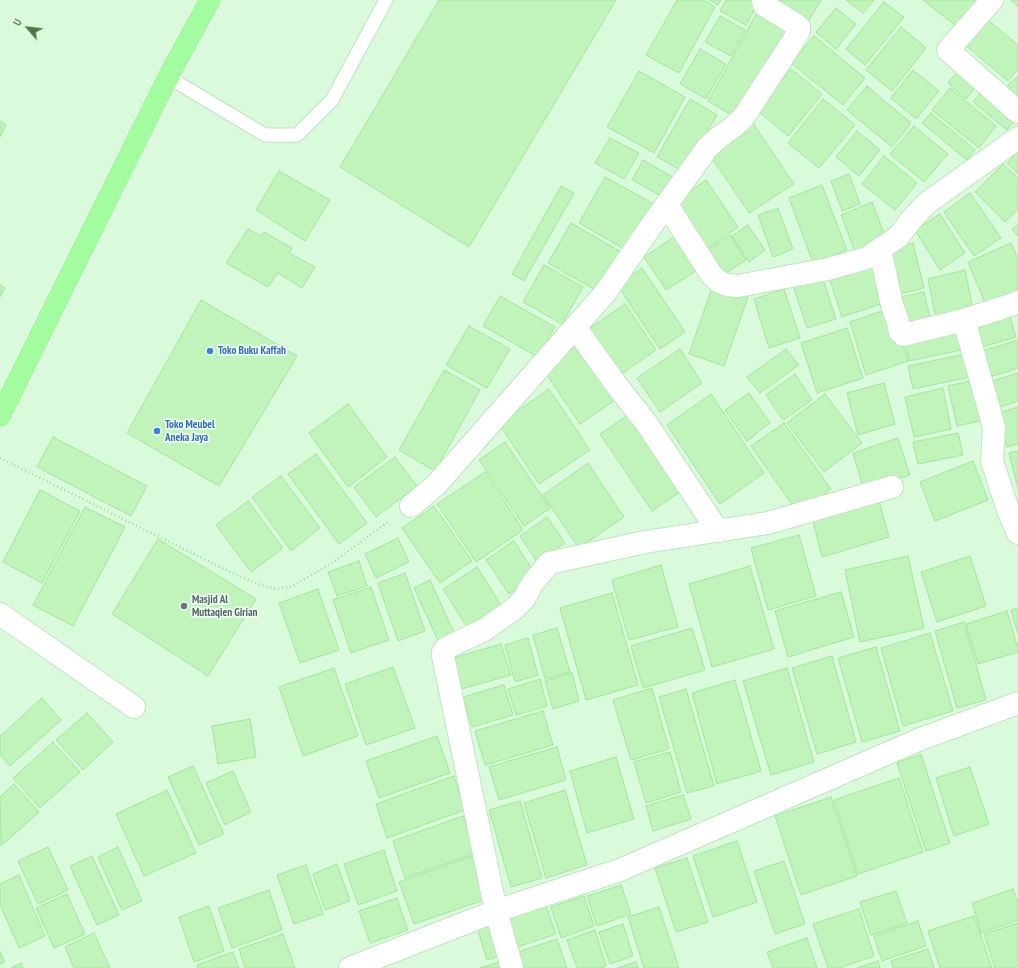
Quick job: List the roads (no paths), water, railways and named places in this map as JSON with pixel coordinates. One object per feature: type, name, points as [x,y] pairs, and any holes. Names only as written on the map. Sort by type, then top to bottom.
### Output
[{"type":"highway","points":[[0,416],[168,76],[210,0]]},
{"type":"street","points":[[412,506],[436,485],[606,292],[708,147],[743,118],[799,31],[799,27],[764,5],[763,0]]},
{"type":"street","points":[[992,0],[948,50],[1018,112]]},
{"type":"street","points":[[666,205],[711,274],[718,281],[727,285],[738,286],[828,269],[867,258],[898,237],[927,203],[1018,138]]},
{"type":"street","points":[[880,249],[892,305],[900,332],[903,335],[964,320],[1018,302]]},
{"type":"street","points":[[964,320],[994,427],[992,461],[1009,513],[1018,533]]},
{"type":"street","points":[[575,327],[615,383],[647,424],[718,531]]},
{"type":"street","points":[[512,968],[496,911],[443,652],[449,646],[484,630],[514,609],[524,599],[532,584],[549,563],[645,542],[768,523],[892,487]]},
{"type":"street","points":[[0,614],[134,707]]},
{"type":"street","points":[[350,968],[496,911],[620,870],[918,740],[1017,705]]},
{"type":"lane","points":[[168,76],[265,135],[297,135],[332,100],[386,0]]},
{"type":"place","name":"Toko Buku Kaffah","points":[[210,351]]},
{"type":"place","name":"Toko Meubel Aneka Jaya","points":[[157,431]]},
{"type":"place","name":"Masjid Al Muttaqien Girian","points":[[184,606]]}]
